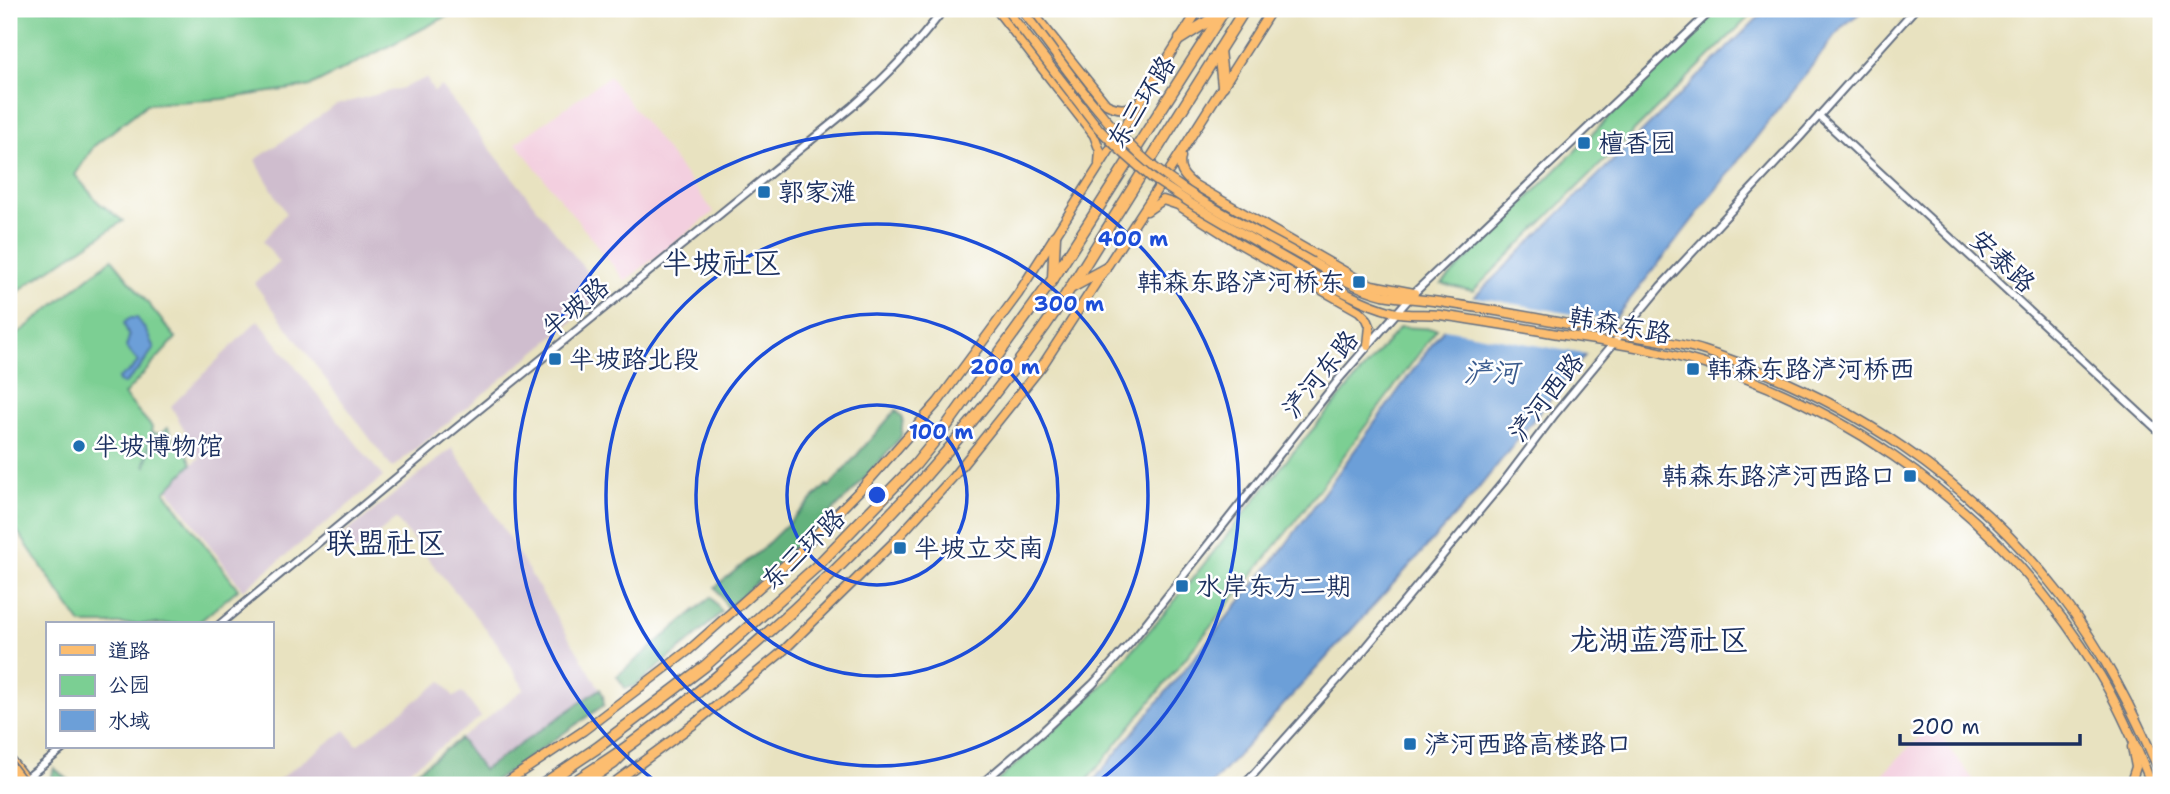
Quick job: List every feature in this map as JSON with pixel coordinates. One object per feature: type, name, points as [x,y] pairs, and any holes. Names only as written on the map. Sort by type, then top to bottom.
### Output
[{"type":"highway","name":"东三环路","points":[[569,785],[636,741],[760,640],[825,582],[957,439],[1018,362],[1072,287],[1245,9]]},
{"type":"highway","points":[[1180,39],[1223,11]]},
{"type":"highway","name":"东三环路","points":[[542,785],[597,748],[705,666],[784,597],[916,464],[946,428],[1053,279],[1223,11]]},
{"type":"highway","points":[[1219,50],[1223,86]]},
{"type":"highway","points":[[1053,279],[1055,236]]},
{"type":"highway","points":[[1072,287],[1105,269]]},
{"type":"highway","points":[[581,785],[614,764],[636,741]]},
{"type":"highway","points":[[9,765],[27,783]]},
{"type":"main road","points":[[996,9],[1094,135],[1100,151],[1099,167]]},
{"type":"main road","name":"韩森东路","points":[[1006,9],[1099,129],[1152,178],[1195,206],[1368,304],[1396,313],[1438,315],[1665,353],[1704,364],[1786,395],[1840,422],[1882,448],[1970,516],[2022,566],[2091,659],[2112,695],[2156,785]]},
{"type":"main road","name":"韩森东路","points":[[1021,9],[1107,119],[1140,156],[1178,185],[1346,281],[1381,294],[1411,296],[1702,350],[1798,387],[1887,436],[1968,497],[2009,536],[2062,597],[2105,663],[2140,728],[2161,775]]},
{"type":"main road","points":[[1030,9],[1106,104],[1122,109],[1140,101]]},
{"type":"main road","points":[[502,785],[583,731],[689,650],[763,585],[864,486],[938,402],[1018,294],[1199,9]]},
{"type":"main road","points":[[611,785],[694,724],[780,653],[910,526],[978,448],[1041,366],[1272,9]]},
{"type":"main road","points":[[1187,142],[1180,164],[1186,178],[1193,184],[1356,278],[1411,296]]},
{"type":"main road","points":[[1135,223],[1158,202],[1168,201],[1178,205],[1238,243],[1348,304],[1367,319],[1371,332],[1368,345]]},
{"type":"main road","points":[[2127,727],[2136,767],[2130,785]]},
{"type":"main road","points":[[2140,728],[2161,759]]},
{"type":"main road","points":[[9,758],[27,783]]},
{"type":"main road","points":[[9,774],[17,785]]},
{"type":"street","name":"半坡路","points":[[222,622],[852,107],[889,74],[944,9]]},
{"type":"street","name":"浐河东路","points":[[980,785],[1093,684],[1131,642],[1368,345],[1411,296],[1713,9]]},
{"type":"street","name":"浐河西路","points":[[1244,785],[1359,656],[1661,286],[1915,9]]},
{"type":"street","name":"安泰路","points":[[1819,116],[2161,433]]},
{"type":"street","points":[[1321,288],[1337,288],[1348,304]]},
{"type":"street","points":[[17,785],[27,783],[64,748]]},
{"type":"shaded area","points":[[609,76],[714,212],[625,281],[516,143]]},
{"type":"shaded area","points":[[426,78],[434,92],[441,86],[605,295],[392,468],[254,283],[279,263],[263,241],[286,213],[255,160],[336,105],[402,88]]},
{"type":"shaded area","points":[[258,320],[383,477],[243,590],[165,485],[200,458],[171,406]]},
{"type":"shaded area","points":[[452,448],[600,689],[482,770],[460,739],[524,689],[497,643],[396,519],[356,552],[342,555],[332,544]]},
{"type":"shaded area","points":[[442,681],[454,697],[462,692],[481,717],[389,785],[271,785],[345,730],[357,745]]},
{"type":"shaded area","points":[[1932,724],[1977,785],[1872,785]]},
{"type":"green space","points":[[9,9],[461,9],[311,86],[223,99],[147,104],[94,146],[75,175],[98,202],[123,221],[28,284],[9,300]]},
{"type":"green space","points":[[1717,9],[1757,9],[1473,291],[1442,284]]},
{"type":"green space","name":"半坡博物馆","points":[[112,259],[176,338],[124,395],[152,427],[146,466],[153,433],[160,434],[168,428],[174,440],[183,443],[192,464],[165,492],[238,589],[199,622],[80,622],[9,519],[9,341]]},
{"type":"green space","points":[[1400,327],[1437,329],[1294,523],[1085,783],[993,785],[1098,690]]},
{"type":"green space","points":[[896,410],[903,418],[901,437],[853,491],[728,608],[715,587],[761,550],[827,485],[829,487]]},
{"type":"green space","points":[[711,597],[722,612],[635,686],[625,688],[617,676]]},
{"type":"green space","points":[[600,689],[604,705],[486,785],[398,785],[460,739],[483,770]]},
{"type":"green space","points":[[54,768],[75,785],[49,785]]},
{"type":"water","name":"浐河","points":[[1767,9],[1865,9],[1842,27],[1663,258],[1470,499],[1211,785],[1090,785],[1279,554],[1447,324]]},
{"type":"water","points":[[130,318],[137,318],[154,348],[124,384],[119,382],[118,378],[129,372],[138,362],[126,347],[129,337],[124,323]]},
{"type":"pier","points":[[1470,296],[1616,322],[1590,355],[1439,328]]},
{"type":"place","name":"檀香园","points":[[1584,143]]},
{"type":"place","name":"郭家滩","points":[[764,192]]},
{"type":"place","name":"韩森东路浐河桥东","points":[[1359,282]]},
{"type":"place","name":"半坡路北段","points":[[555,359]]},
{"type":"place","name":"韩森东路浐河桥西","points":[[1693,369]]},
{"type":"place","name":"半坡博物馆","points":[[79,446]]},
{"type":"place","name":"韩森东路浐河西路口","points":[[1910,476]]},
{"type":"place","name":"半坡立交南","points":[[900,548]]},
{"type":"place","name":"水岸东方二期","points":[[1182,586]]},
{"type":"place","name":"浐河西路高楼路口","points":[[1410,744]]},
{"type":"district","name":"半坡社区","points":[[722,263]]},
{"type":"district","name":"联盟社区","points":[[386,543]]},
{"type":"district","name":"龙湖蓝湾社区","points":[[1659,640]]}]
